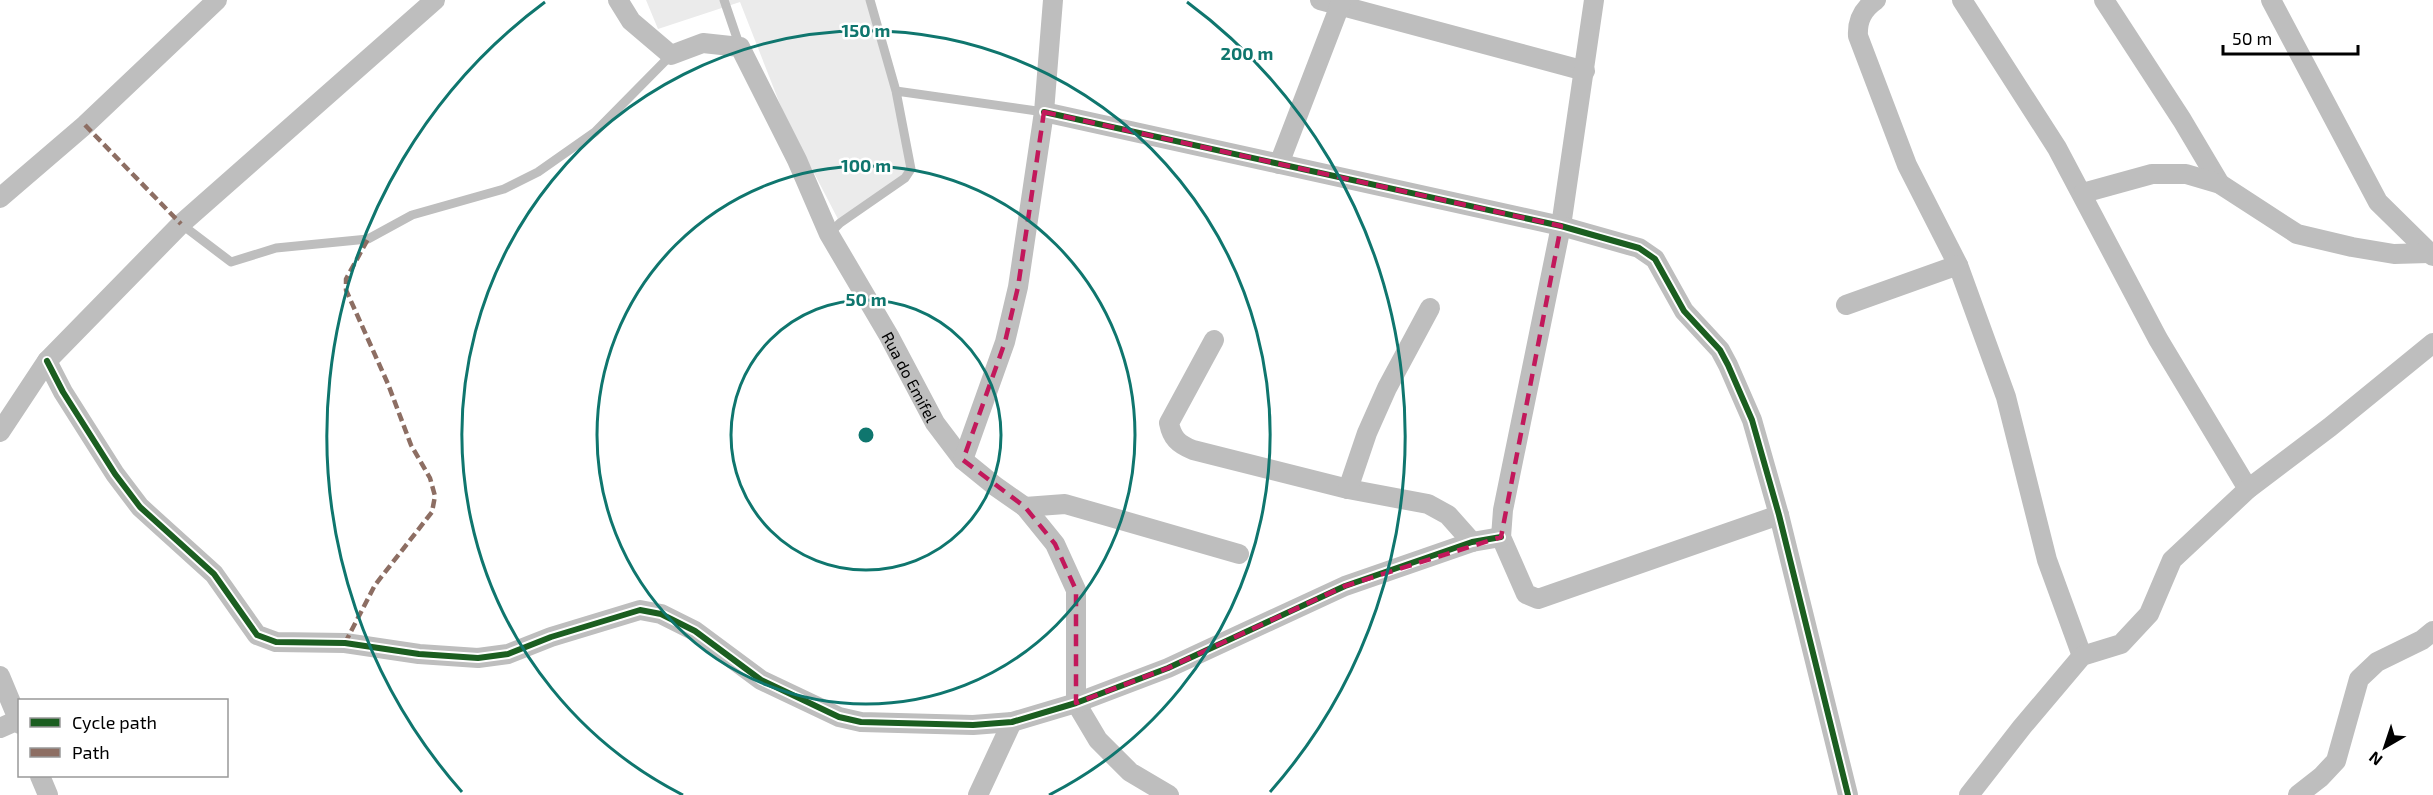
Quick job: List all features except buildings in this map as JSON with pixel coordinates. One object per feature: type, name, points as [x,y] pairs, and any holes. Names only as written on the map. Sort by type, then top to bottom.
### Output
[{"type":"street","points":[[0,198],[86,124],[217,0]]},
{"type":"street","points":[[0,432],[47,361],[181,224],[435,0]]},
{"type":"street","points":[[618,0],[631,21],[670,55],[704,43],[740,47]]},
{"type":"street","points":[[963,460],[1005,342],[1018,287],[1044,112],[1053,0]]},
{"type":"street","points":[[1320,0],[1341,3],[1585,70]]},
{"type":"street","points":[[1594,0],[1562,226],[1503,510],[1501,537],[1526,594],[1538,599],[1779,516]]},
{"type":"street","points":[[1876,0],[1866,7],[1858,24],[1858,36],[1907,165],[1958,265],[2006,397],[2047,560],[2082,656]]},
{"type":"street","points":[[1962,0],[2057,148],[2083,193],[2158,339],[2248,489]]},
{"type":"street","points":[[2104,0],[2182,120],[2220,184]]},
{"type":"street","points":[[2271,0],[2378,202],[2431,255]]},
{"type":"street","points":[[1279,164],[1341,3]]},
{"type":"street","name":"Rua do Emifel","points":[[740,47],[797,160],[829,234],[889,336],[935,423],[963,460],[1025,507],[1055,544],[1076,590],[1076,703]]},
{"type":"street","points":[[1044,112],[1562,226],[1639,248],[1655,259],[1684,311],[1720,350],[1752,420],[1779,516],[1848,795]]},
{"type":"street","points":[[2083,193],[2152,174],[2186,174],[2220,184],[2297,234],[2394,254],[2431,255]]},
{"type":"street","points":[[1846,305],[1958,265]]},
{"type":"street","points":[[1348,489],[1367,433],[1387,388],[1430,308]]},
{"type":"street","points":[[1214,340],[1168,423],[1172,437],[1181,445],[1348,489],[1428,504],[1448,515],[1472,542]]},
{"type":"street","points":[[1968,795],[2082,656],[2121,644],[2149,614],[2172,560],[2248,489],[2330,427],[2433,343]]},
{"type":"street","points":[[47,361],[63,392],[115,474],[140,507],[214,574],[257,635],[276,642],[345,643],[419,654],[478,657],[508,654],[551,637],[640,610],[661,614],[695,631],[760,680],[839,717],[861,722],[973,725],[1012,722],[1076,703],[1168,668],[1345,586],[1472,542],[1501,537]]},
{"type":"street","points":[[1025,507],[1065,504],[1239,554]]},
{"type":"street","points":[[2298,795],[2321,777],[2336,761],[2359,679],[2377,662],[2422,640],[2433,631]]},
{"type":"street","points":[[0,676],[12,724]]},
{"type":"street","points":[[1076,703],[1098,740],[1130,772],[1169,795]]},
{"type":"street","points":[[978,795],[1012,722]]},
{"type":"street","points":[[40,777],[48,795]]},
{"type":"lane","points":[[724,0],[740,47]]},
{"type":"lane","points":[[829,234],[840,223],[905,178],[911,170],[896,91],[870,0]]},
{"type":"lane","points":[[181,224],[231,262],[276,248],[368,239],[412,215],[504,189],[538,172],[595,132],[670,55]]},
{"type":"lane","points":[[896,91],[1044,112]]},
{"type":"highlighted area","points":[[1044,112],[1561,226],[1501,537],[1345,586],[1168,668],[1076,703],[1076,590],[1055,544],[1025,507],[963,460],[1005,342],[1018,287]]},
{"type":"shaded area","points":[[646,0],[870,0],[911,169],[840,223],[785,117],[740,2],[658,29]]},
{"type":"marked path","points":[[85,125],[181,224]]},
{"type":"marked path","points":[[345,643],[375,585],[432,512],[435,496],[430,478],[411,445],[388,384],[346,290],[346,279],[368,239]]},
{"type":"cycle path","points":[[1044,112],[1561,226],[1639,248],[1655,259],[1684,311],[1720,350],[1752,420],[1779,515],[1848,795]]},
{"type":"cycle path","points":[[47,361],[63,392],[115,474],[140,507],[214,574],[257,635],[276,642],[345,643],[419,654],[478,658],[508,654],[551,637],[640,610],[661,614],[695,631],[761,680],[839,717],[861,722],[973,725],[1012,722],[1076,703],[1168,668],[1345,586],[1472,542],[1501,537]]}]
